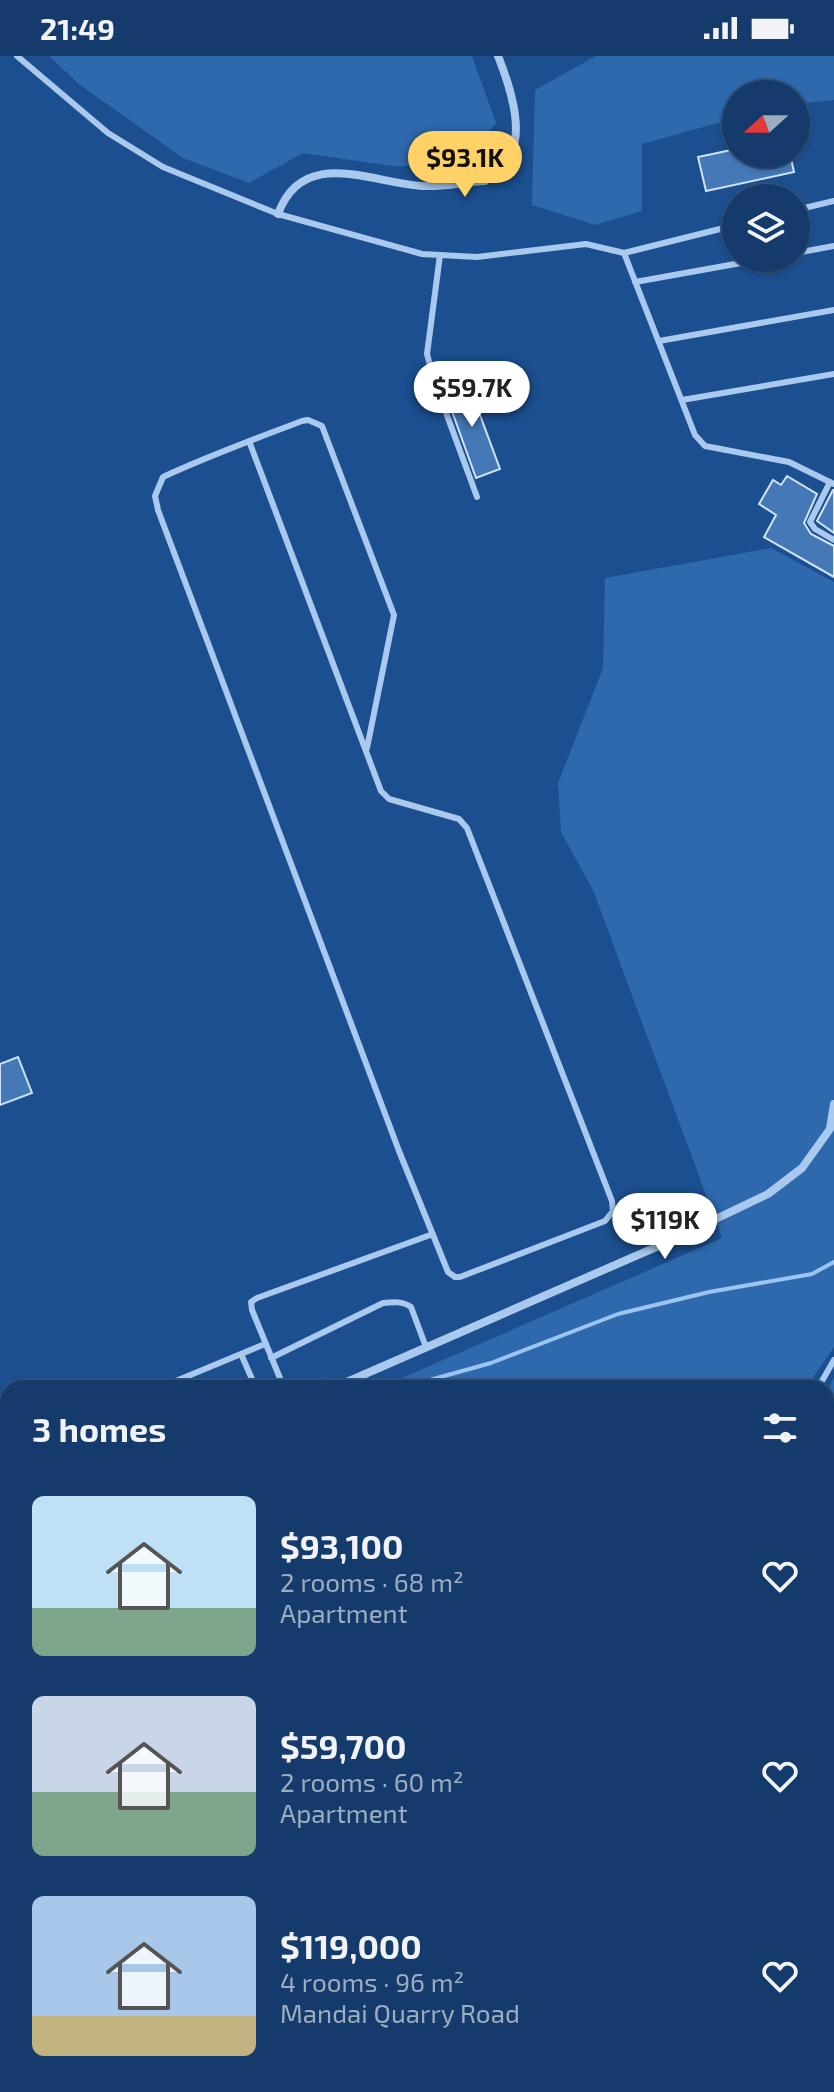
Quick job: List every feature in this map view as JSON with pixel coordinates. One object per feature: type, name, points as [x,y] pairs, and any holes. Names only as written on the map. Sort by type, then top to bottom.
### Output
[{"type":"street","points":[[278,214],[285,194],[309,176],[351,173],[424,186],[485,181],[511,154],[515,127],[509,85],[498,56]]},
{"type":"street","points":[[351,1380],[670,1241],[768,1194],[802,1168],[830,1129],[834,1104]]},
{"type":"lane","points":[[17,56],[108,133],[163,167],[278,214],[422,254],[477,257],[586,244],[624,253],[722,228]]},
{"type":"lane","points":[[810,207],[834,201]]},
{"type":"lane","points":[[810,250],[834,246]]},
{"type":"lane","points":[[624,253],[695,435],[705,446],[789,462],[832,483],[810,522],[815,529],[834,540]]},
{"type":"lane","points":[[440,255],[427,354],[477,497]]},
{"type":"lane","points":[[635,282],[722,266]]},
{"type":"lane","points":[[659,341],[834,310]]},
{"type":"lane","points":[[682,400],[834,374]]},
{"type":"lane","points":[[249,441],[381,791],[389,799],[459,819],[467,828],[612,1201],[613,1211],[605,1221],[460,1277],[448,1272],[433,1234],[158,510],[155,496],[163,477],[249,441],[308,420],[322,426],[394,615],[367,748]]},
{"type":"lane","points":[[281,1380],[251,1302],[433,1234]]},
{"type":"lane","points":[[271,1358],[383,1303],[392,1302],[406,1303],[411,1307],[426,1347]]},
{"type":"lane","points":[[187,1380],[265,1344]]},
{"type":"lane","points":[[241,1354],[252,1380]]},
{"type":"lane","points":[[823,1380],[834,1360]]},
{"type":"shaded area","points":[[49,56],[472,56],[496,123],[463,166],[392,166],[303,153],[249,183],[183,158],[80,85]]},
{"type":"shaded area","points":[[596,56],[834,56],[834,100],[810,103],[810,80],[722,80],[722,122],[642,144],[642,211],[595,225],[532,205],[535,90]]},
{"type":"shaded area","points":[[771,548],[834,582],[834,1347],[811,1380],[397,1380],[722,1238],[593,890],[561,832],[558,783],[603,668],[605,578]]},
{"type":"building","points":[[722,152],[722,168],[793,168],[794,172],[738,184],[722,184],[722,188],[706,191],[698,157]]},
{"type":"building","points":[[467,380],[500,469],[476,478],[444,389]]},
{"type":"building","points":[[787,476],[817,494],[804,523],[811,534],[834,546],[834,577],[764,537],[776,515],[759,504],[773,480],[781,485]]},
{"type":"building","points":[[834,490],[834,533],[817,521]]},
{"type":"building","points":[[18,1057],[32,1093],[0,1105],[0,1064]]},
{"type":"waterway","points":[[430,1380],[491,1363],[618,1314],[709,1292],[812,1274],[834,1262]]}]
